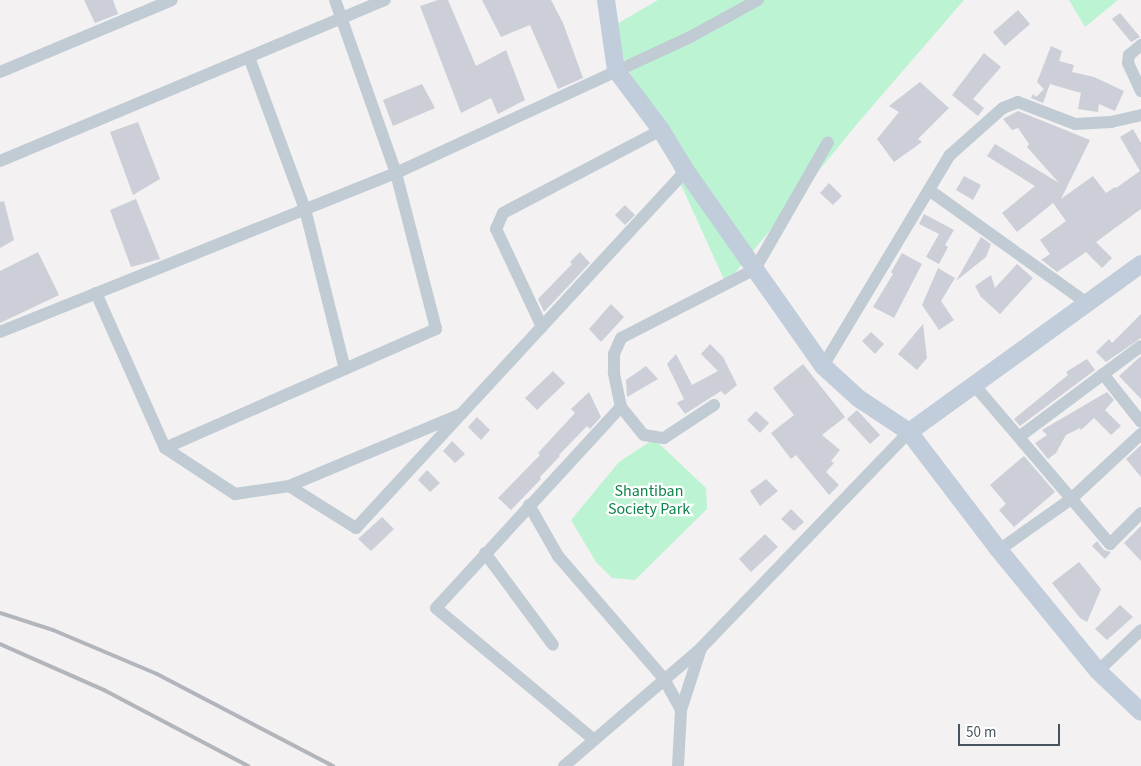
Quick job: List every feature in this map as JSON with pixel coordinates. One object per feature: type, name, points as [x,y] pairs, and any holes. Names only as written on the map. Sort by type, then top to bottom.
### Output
[{"type":"main road","points":[[606,0],[616,70],[661,130],[686,171],[823,366],[858,398],[909,432],[999,550],[1098,671],[1141,712]]},
{"type":"main road","points":[[909,432],[1141,264]]},
{"type":"street","points":[[0,72],[172,0]]},
{"type":"street","points":[[165,448],[436,329],[396,173],[335,0]]},
{"type":"street","points":[[0,161],[385,0]]},
{"type":"street","points":[[0,332],[396,173],[692,36],[758,0]]},
{"type":"street","points":[[1141,45],[1129,55],[1128,63],[1141,91]]},
{"type":"street","points":[[249,57],[305,210],[345,369]]},
{"type":"street","points":[[823,366],[950,155],[1003,108],[1018,102],[1075,124],[1111,122],[1141,115]]},
{"type":"street","points":[[542,328],[496,229],[502,213],[661,130]]},
{"type":"street","points":[[714,404],[664,438],[644,435],[621,408],[614,373],[614,354],[621,338],[755,269],[828,142]]},
{"type":"street","points":[[288,486],[356,528],[686,171]]},
{"type":"street","points":[[929,190],[1087,303]]},
{"type":"street","points":[[96,293],[165,448],[235,494],[288,486],[464,413]]},
{"type":"street","points":[[1019,437],[1141,346]]},
{"type":"street","points":[[1103,374],[1141,422]]},
{"type":"street","points":[[975,386],[1110,544],[1141,513]]},
{"type":"street","points":[[592,739],[436,608],[529,505],[621,408]]},
{"type":"street","points":[[564,766],[592,739],[701,648],[909,432]]},
{"type":"street","points":[[999,550],[1071,499],[1141,434]]},
{"type":"street","points":[[529,505],[558,556],[664,679],[681,710]]},
{"type":"street","points":[[486,553],[553,645]]},
{"type":"street","points":[[1098,671],[1141,630]]},
{"type":"street","points":[[678,766],[681,710],[701,648]]},
{"type":"green space","points":[[658,0],[964,0],[857,124],[726,284],[610,28]]},
{"type":"green space","points":[[1069,0],[1118,0],[1085,27]]},
{"type":"green space","name":"Shantiban Society Park","points":[[654,439],[706,488],[707,509],[635,580],[612,578],[596,562],[571,520],[619,462]]},
{"type":"building","points":[[84,0],[113,0],[118,14],[95,23]]},
{"type":"building","points":[[438,0],[448,0],[476,66],[506,50],[525,100],[498,114],[491,98],[461,113],[420,6]]},
{"type":"building","points":[[482,0],[551,0],[563,23],[583,78],[558,89],[530,25],[501,37]]},
{"type":"building","points":[[1018,10],[1030,24],[1005,46],[993,32]]},
{"type":"building","points":[[1120,13],[1140,37],[1131,42],[1112,19]]},
{"type":"building","points":[[1051,46],[1062,51],[1059,61],[1074,65],[1072,72],[1094,77],[1124,91],[1115,111],[1099,104],[1098,112],[1078,109],[1081,93],[1050,84],[1043,103],[1031,98],[1033,94],[1036,97],[1044,89],[1037,82]]},
{"type":"building","points":[[984,53],[1001,67],[973,99],[984,108],[978,116],[952,95]]},
{"type":"building","points":[[920,82],[949,108],[918,139],[922,142],[894,162],[877,139],[899,112],[889,106]]},
{"type":"building","points":[[422,84],[435,108],[393,126],[383,100]]},
{"type":"building","points":[[1018,111],[1090,140],[1061,199],[1093,176],[1106,193],[1116,188],[1140,171],[1120,137],[1133,129],[1141,143],[1141,209],[1096,242],[1112,258],[1102,268],[1086,252],[1057,272],[1041,260],[1050,254],[1040,240],[1066,221],[1053,203],[1017,232],[1002,213],[1035,186],[987,156],[995,144],[1059,183],[1027,147],[1029,144],[1018,128],[1012,130],[1003,119]]},
{"type":"building","points":[[138,122],[160,179],[133,195],[110,132]]},
{"type":"building","points":[[964,176],[981,185],[973,200],[956,190]]},
{"type":"building","points":[[829,183],[842,196],[833,205],[820,193]]},
{"type":"building","points":[[136,199],[160,259],[131,267],[110,210]]},
{"type":"building","points":[[4,201],[14,240],[0,248],[0,202]]},
{"type":"building","points":[[625,205],[635,215],[625,225],[615,215]]},
{"type":"building","points":[[924,214],[954,230],[945,245],[948,247],[939,264],[926,257],[939,234],[919,224]]},
{"type":"building","points":[[981,237],[991,244],[986,257],[956,281]]},
{"type":"building","points":[[38,252],[59,295],[0,323],[0,271]]},
{"type":"building","points":[[580,252],[590,263],[544,312],[538,299],[572,264],[570,262]]},
{"type":"building","points":[[902,253],[922,264],[894,318],[873,307],[893,274],[891,272]]},
{"type":"building","points":[[1017,264],[1033,278],[1000,314],[981,297],[975,286],[991,275],[995,288]]},
{"type":"building","points":[[938,268],[955,278],[941,301],[954,320],[939,330],[922,305]]},
{"type":"building","points":[[611,304],[624,317],[601,342],[589,329]]},
{"type":"building","points":[[1141,314],[1141,338],[1106,362],[1096,352],[1109,339],[1112,343]]},
{"type":"building","points":[[923,324],[927,358],[917,370],[898,354]]},
{"type":"building","points":[[871,332],[884,344],[875,354],[862,341]]},
{"type":"building","points":[[710,344],[723,357],[737,385],[725,395],[721,391],[685,414],[677,403],[684,399],[667,364],[676,354],[692,385],[718,371],[701,354]]},
{"type":"building","points":[[1141,356],[1141,399],[1119,376]]},
{"type":"building","points":[[1087,359],[1095,370],[1020,426],[1014,419],[1068,375],[1066,372]]},
{"type":"building","points":[[803,364],[845,417],[822,435],[840,450],[831,461],[834,463],[826,472],[839,485],[829,495],[796,455],[791,459],[771,433],[794,415],[773,388]]},
{"type":"building","points":[[646,366],[658,379],[627,397],[626,380]]},
{"type":"building","points":[[553,371],[565,383],[537,410],[525,398]]},
{"type":"building","points":[[589,392],[601,417],[590,429],[587,426],[511,510],[498,498],[540,455],[538,453],[575,413],[571,409]]},
{"type":"building","points":[[1107,392],[1114,400],[1105,410],[1121,426],[1111,435],[1094,418],[1081,430],[1080,428],[1066,435],[1056,453],[1048,459],[1035,443],[1047,435],[1042,430]]},
{"type":"building","points":[[857,410],[880,435],[870,444],[847,419]]},
{"type":"building","points":[[756,411],[769,423],[760,433],[747,420]]},
{"type":"building","points":[[477,417],[490,430],[481,440],[468,427]]},
{"type":"building","points":[[452,441],[465,454],[455,463],[443,451]]},
{"type":"building","points":[[1141,445],[1141,477],[1126,459]]},
{"type":"building","points":[[1024,456],[1055,492],[1014,527],[999,510],[1006,504],[990,485]]},
{"type":"building","points":[[427,470],[440,483],[430,492],[418,480]]},
{"type":"building","points":[[766,479],[778,491],[760,506],[750,491]]},
{"type":"building","points":[[791,509],[804,522],[794,531],[781,519]]},
{"type":"building","points":[[382,517],[394,529],[371,551],[358,539]]},
{"type":"building","points":[[1141,526],[1141,561],[1124,543]]},
{"type":"building","points":[[765,534],[778,547],[751,572],[739,559]]},
{"type":"building","points":[[1097,541],[1104,550],[1111,552],[1105,559],[1092,546]]},
{"type":"building","points":[[1079,562],[1101,589],[1087,622],[1080,618],[1052,583]]},
{"type":"building","points":[[1120,605],[1133,617],[1107,640],[1095,629]]},
{"type":"railway","points":[[0,613],[53,630],[157,674],[333,766]]},
{"type":"railway","points":[[0,644],[104,690],[248,766]]}]
